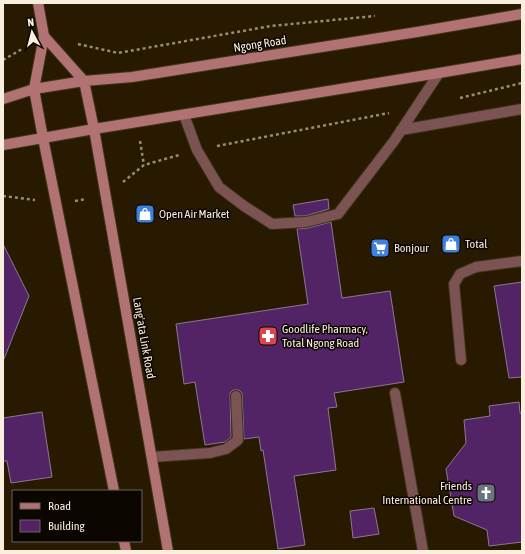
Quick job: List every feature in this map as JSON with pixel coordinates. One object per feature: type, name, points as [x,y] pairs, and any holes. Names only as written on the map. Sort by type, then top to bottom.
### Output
[{"type":"main road","points":[[38,3],[44,36],[34,89],[114,490]]},
{"type":"main road","name":"Ngong Road","points":[[3,99],[34,89],[84,81],[132,77],[522,14]]},
{"type":"main road","points":[[44,36],[84,81]]},
{"type":"main road","points":[[3,145],[522,59]]},
{"type":"main road","name":"Lang'ata Link Road","points":[[84,81],[106,196],[168,551]]},
{"type":"street","points":[[184,115],[197,150],[219,187],[244,206],[272,224],[306,222],[338,214],[401,130],[439,73]]},
{"type":"street","points":[[401,130],[522,109]]},
{"type":"street","points":[[461,360],[454,284],[460,274],[476,267],[522,260]]},
{"type":"street","points":[[395,393],[423,551]]},
{"type":"street","points":[[152,458],[210,453],[226,449],[233,445],[238,440],[236,396]]},
{"type":"path","points":[[3,60],[44,36],[118,53],[271,26],[379,16]]},
{"type":"path","points":[[453,99],[522,83]]},
{"type":"path","points":[[3,196],[56,203],[106,196],[144,165],[197,150],[415,108]]},
{"type":"building","points":[[328,199],[329,209],[305,216],[295,216],[293,205]]},
{"type":"building","points":[[331,222],[342,298],[390,291],[404,382],[334,393],[337,407],[328,408],[336,470],[294,476],[305,545],[278,549],[263,450],[261,451],[259,437],[244,439],[242,393],[239,390],[233,390],[230,393],[231,437],[225,442],[205,445],[195,382],[184,384],[176,324],[308,304],[297,229],[308,228]]},
{"type":"building","points":[[3,244],[29,296],[4,359],[3,359]]},
{"type":"building","points":[[522,282],[522,377],[509,378],[494,286]]},
{"type":"building","name":"Friends International Centre","points":[[519,402],[520,413],[522,413],[522,542],[489,546],[487,530],[454,516],[446,469],[466,443],[464,420],[490,416],[489,406]]},
{"type":"building","points":[[42,412],[52,477],[11,483],[7,461],[3,461],[3,418]]},
{"type":"building","points":[[374,508],[379,534],[353,538],[350,511]]},
{"type":"place","name":"Open Air Market","points":[[145,214]]},
{"type":"place","name":"Total","points":[[451,244]]},
{"type":"place","name":"Bonjour","points":[[380,248]]},
{"type":"place","name":"Goodlife Pharmacy, Total Ngong Road","points":[[268,336]]},
{"type":"place","name":"Friends International Centre","points":[[486,493]]}]
